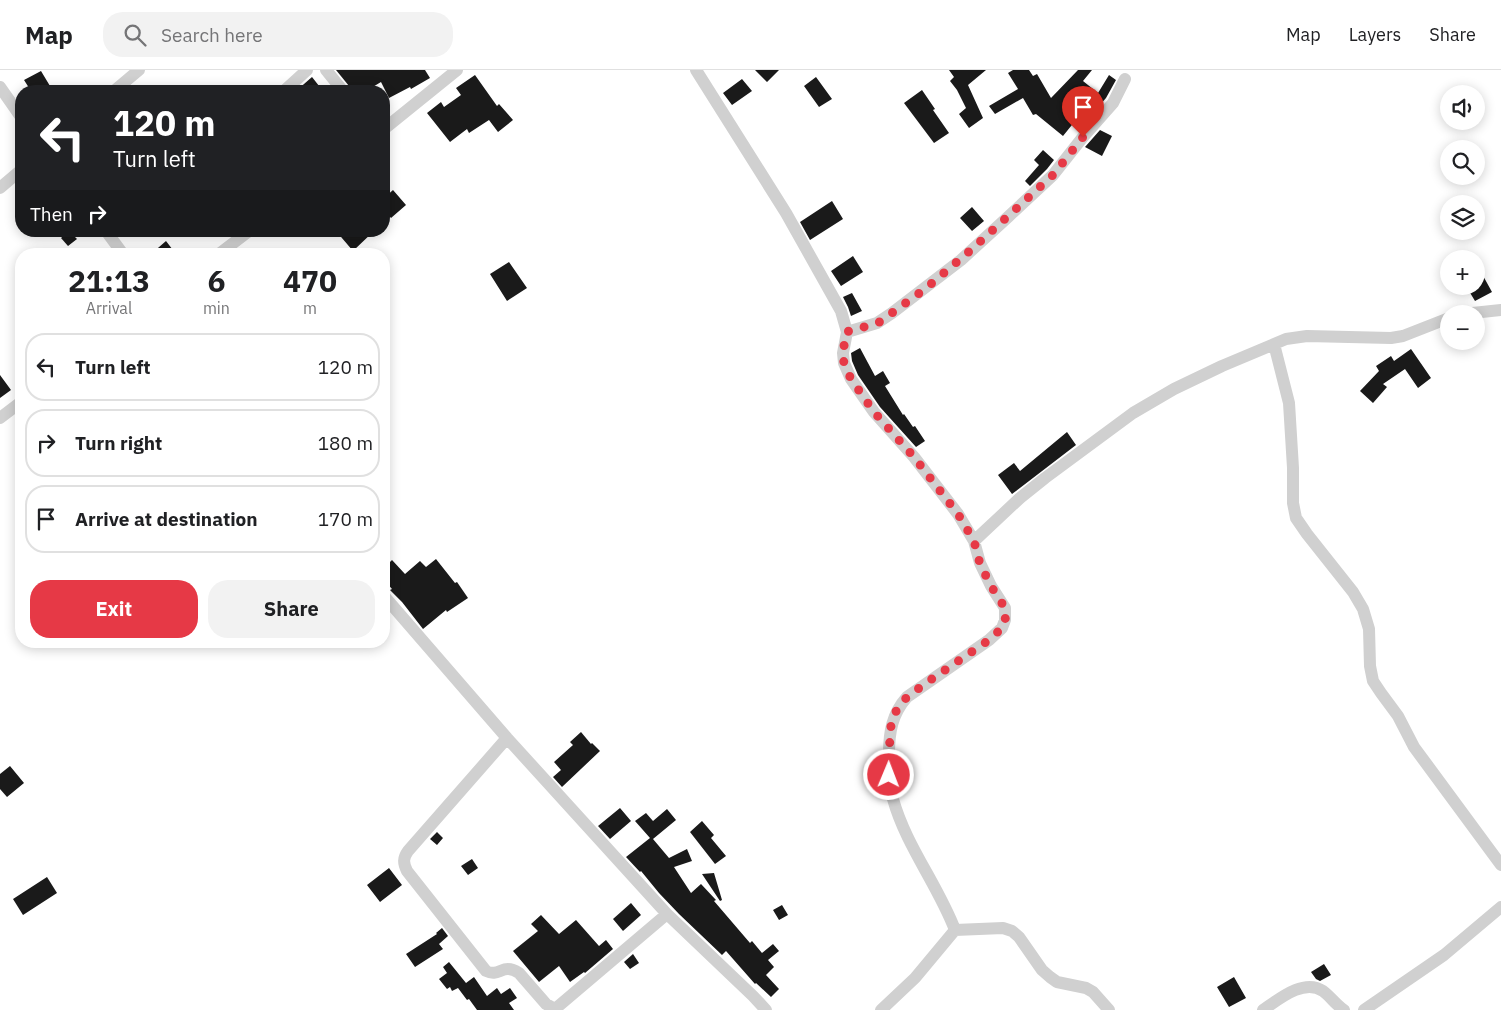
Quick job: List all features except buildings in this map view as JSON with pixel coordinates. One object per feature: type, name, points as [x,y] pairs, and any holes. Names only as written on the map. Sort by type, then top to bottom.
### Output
[{"type":"street","points":[[121,85],[140,70]]},
{"type":"street","points":[[291,85],[307,70]]},
{"type":"street","points":[[326,70],[338,85]]},
{"type":"street","points":[[390,124],[457,70]]},
{"type":"street","points":[[696,70],[786,213],[841,311],[846,332],[843,353],[844,364],[851,379],[874,412],[914,457],[958,514],[974,541],[991,586],[1005,608],[1005,620],[1002,628],[989,640],[907,697],[894,715],[890,730],[889,775],[893,799],[906,834],[948,912],[955,930]]},
{"type":"street","points":[[846,332],[878,323],[954,265],[1008,217],[1053,175],[1113,103],[1125,79]]},
{"type":"street","points":[[0,87],[15,108]]},
{"type":"street","points":[[0,188],[15,175]]},
{"type":"street","points":[[110,237],[119,248]]},
{"type":"street","points":[[227,248],[241,237]]},
{"type":"street","points":[[1485,312],[1501,310]]},
{"type":"street","points":[[974,541],[1039,483],[1133,413],[1174,388],[1286,339],[1307,336],[1391,338],[1403,336],[1440,322]]},
{"type":"street","points":[[1274,344],[1289,404],[1293,503],[1296,518],[1353,592],[1363,609],[1369,629],[1372,673],[1380,693],[1398,716],[1414,747],[1501,865]]},
{"type":"street","points":[[0,418],[15,407]]},
{"type":"street","points":[[390,603],[507,738],[667,914],[766,1010]]},
{"type":"street","points":[[507,738],[408,851],[403,860],[407,871],[486,971],[494,973],[507,968],[519,973],[546,1004],[555,1009],[667,914]]},
{"type":"street","points":[[1364,1010],[1444,955],[1501,907]]},
{"type":"street","points":[[881,1010],[915,978],[955,930],[1003,928],[1020,936],[1042,970],[1050,978],[1057,982],[1086,988],[1093,992],[1110,1010]]},
{"type":"street","points":[[1263,1010],[1281,998],[1307,987],[1324,992],[1344,1010]]},
{"type":"route","points":[[889,775],[890,730],[894,715],[899,706],[907,697],[926,683],[989,640],[1002,628],[1006,614],[1005,608],[980,564],[974,541],[958,514],[914,457],[874,412],[851,379],[844,364],[843,353],[846,343],[846,332],[878,323],[925,289],[960,260],[1053,175],[1083,137]]}]
